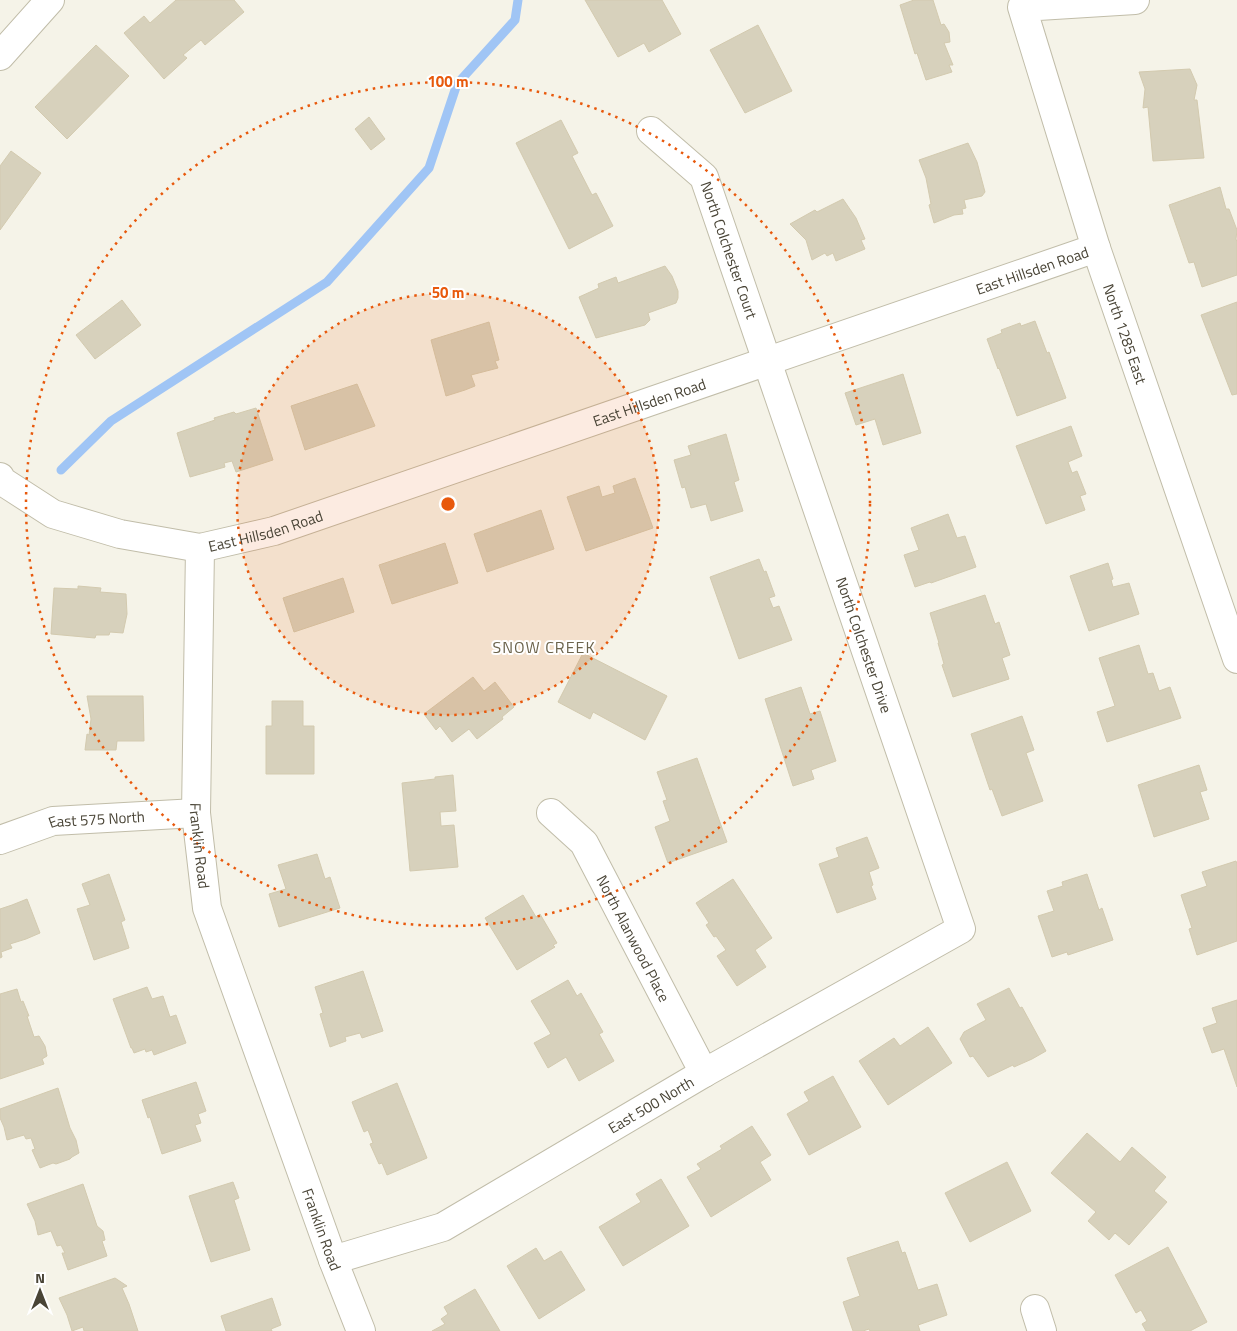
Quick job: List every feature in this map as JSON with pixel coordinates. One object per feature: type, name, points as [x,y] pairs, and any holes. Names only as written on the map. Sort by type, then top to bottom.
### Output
[{"type":"street","points":[[0,56],[50,0]]},
{"type":"street","name":"North 1285 East","points":[[1134,0],[1022,7],[1096,248],[1237,659]]},
{"type":"street","name":"North Colchester Court","points":[[651,131],[704,177],[767,361]]},
{"type":"street","name":"East Hillsden Road","points":[[200,548],[274,530],[1096,248]]},
{"type":"street","name":"North Colchester Drive","points":[[767,361],[961,928]]},
{"type":"street","points":[[0,477],[2,481],[53,514],[120,534],[200,548]]},
{"type":"street","name":"Franklin Road","points":[[200,548],[196,813],[207,908],[333,1260],[361,1331]]},
{"type":"street","name":"East 575 North","points":[[0,840],[53,821],[196,813]]},
{"type":"street","name":"North Alanwood Place","points":[[551,813],[584,843],[704,1073]]},
{"type":"street","name":"East 500 North","points":[[333,1260],[444,1227],[704,1073],[961,928]]},
{"type":"building","points":[[176,0],[234,0],[244,12],[205,45],[201,40],[183,55],[187,58],[164,79],[124,33],[144,16],[150,23]]},
{"type":"building","points":[[585,0],[662,0],[681,34],[649,52],[644,43],[618,57]]},
{"type":"building","points":[[914,0],[933,0],[941,25],[944,24],[949,32],[950,42],[944,43],[953,65],[949,65],[952,72],[926,80],[917,53],[915,54],[900,5]]},
{"type":"building","points":[[758,25],[792,91],[745,113],[710,50]]},
{"type":"building","points":[[96,45],[129,76],[67,139],[35,107]]},
{"type":"building","points":[[1190,69],[1197,85],[1194,100],[1197,100],[1204,158],[1153,161],[1148,107],[1143,108],[1145,89],[1139,72]]},
{"type":"building","points":[[369,117],[385,139],[371,150],[355,129]]},
{"type":"building","points":[[561,120],[578,153],[572,156],[592,195],[596,193],[613,226],[569,249],[516,143]]},
{"type":"building","points":[[968,143],[977,162],[985,192],[982,196],[964,200],[966,208],[962,209],[963,214],[954,215],[934,223],[929,205],[931,204],[926,178],[919,160]]},
{"type":"building","points":[[11,151],[41,173],[0,230],[0,166]]},
{"type":"building","points":[[1220,187],[1226,209],[1229,209],[1237,230],[1237,275],[1202,287],[1194,262],[1189,263],[1169,205]]},
{"type":"building","points":[[843,199],[856,218],[865,239],[861,240],[865,249],[836,261],[833,253],[827,256],[825,253],[812,260],[806,240],[790,224],[815,210],[817,212]]},
{"type":"building","points":[[665,266],[672,276],[678,291],[676,303],[648,313],[650,320],[645,325],[596,338],[579,297],[599,288],[598,284],[616,277],[618,283]]},
{"type":"building","points":[[122,300],[141,325],[95,359],[76,335]]},
{"type":"building","points":[[1237,302],[1237,394],[1232,395],[1201,315]]},
{"type":"building","points":[[1035,321],[1066,398],[1017,416],[987,339],[1002,333],[1001,330],[1020,323],[1021,326]]},
{"type":"building","points":[[489,322],[499,360],[495,361],[498,368],[471,375],[475,386],[446,396],[431,340]]},
{"type":"building","points":[[903,374],[921,433],[883,445],[875,419],[856,425],[845,393]]},
{"type":"building","points":[[357,384],[375,426],[305,450],[291,406]]},
{"type":"building","points":[[256,408],[273,460],[236,472],[232,461],[224,463],[225,467],[190,477],[177,433],[215,420],[214,418]]},
{"type":"building","points":[[1071,426],[1082,456],[1068,462],[1072,473],[1077,471],[1086,494],[1080,496],[1085,510],[1046,524],[1016,446]]},
{"type":"building","points":[[726,434],[739,480],[734,482],[743,511],[711,521],[706,504],[691,508],[685,487],[682,488],[674,460],[691,455],[688,446]]},
{"type":"building","points":[[635,478],[653,528],[586,551],[567,497],[599,486],[602,497],[615,493],[613,486]]},
{"type":"building","points":[[541,510],[554,549],[487,572],[474,534]]},
{"type":"building","points":[[948,514],[957,538],[965,536],[976,567],[915,587],[904,555],[919,550],[911,528]]},
{"type":"building","points":[[445,543],[458,583],[392,604],[379,565]]},
{"type":"building","points":[[759,559],[764,572],[766,571],[775,596],[769,598],[773,608],[779,606],[792,640],[739,659],[710,577]]},
{"type":"building","points":[[1108,563],[1113,579],[1111,580],[1113,587],[1129,583],[1139,614],[1089,631],[1070,576]]},
{"type":"building","points":[[343,578],[354,612],[294,632],[283,598]]},
{"type":"building","points":[[78,586],[101,588],[100,592],[126,594],[127,614],[123,633],[110,632],[109,635],[96,635],[95,638],[51,634],[54,588],[78,589]]},
{"type":"building","points":[[985,595],[995,624],[999,622],[1010,655],[1002,658],[1009,679],[953,697],[942,665],[944,664],[930,613]]},
{"type":"building","points":[[1139,645],[1148,674],[1153,673],[1159,691],[1170,687],[1181,718],[1107,742],[1097,712],[1115,706],[1099,658]]},
{"type":"building","points":[[583,653],[667,696],[645,740],[593,712],[590,719],[558,702]]},
{"type":"building","points":[[473,677],[484,691],[495,682],[514,707],[502,717],[503,719],[477,739],[469,729],[452,742],[440,726],[436,730],[424,714]]},
{"type":"building","points":[[801,687],[810,714],[820,711],[836,761],[811,770],[814,779],[793,786],[765,699]]},
{"type":"building","points":[[87,696],[143,696],[144,741],[117,741],[116,750],[85,750],[91,719]]},
{"type":"building","points":[[272,701],[303,701],[303,726],[314,726],[314,774],[266,774],[266,726],[272,726]]},
{"type":"building","points":[[1022,716],[1034,750],[1026,753],[1043,801],[1002,816],[992,789],[990,790],[971,734]]},
{"type":"building","points":[[697,758],[727,842],[668,863],[655,827],[670,821],[663,801],[667,800],[657,772]]},
{"type":"building","points":[[1199,765],[1207,790],[1200,792],[1209,819],[1154,837],[1138,785]]},
{"type":"building","points":[[453,775],[456,811],[440,812],[441,826],[454,825],[458,867],[410,871],[402,783]]},
{"type":"building","points":[[867,837],[879,868],[869,872],[873,885],[871,886],[876,899],[837,913],[819,864],[839,857],[836,848]]},
{"type":"building","points":[[317,854],[325,879],[330,877],[340,908],[279,927],[269,894],[286,889],[278,865]]},
{"type":"building","points":[[1236,861],[1237,941],[1197,955],[1189,929],[1192,928],[1181,895],[1207,886],[1202,872]]},
{"type":"building","points":[[109,874],[125,920],[121,922],[129,948],[94,960],[77,909],[90,905],[82,884]]},
{"type":"building","points":[[1087,874],[1099,910],[1102,908],[1113,940],[1068,955],[1067,952],[1052,957],[1038,916],[1054,911],[1047,891],[1063,886],[1062,882]]},
{"type":"building","points":[[733,879],[772,938],[755,950],[766,967],[737,986],[717,956],[726,950],[706,925],[709,923],[696,903]]},
{"type":"building","points":[[523,895],[536,917],[540,914],[557,943],[553,945],[555,947],[517,970],[485,918]]},
{"type":"building","points":[[27,899],[40,933],[10,944],[12,948],[1,952],[2,957],[0,958],[0,909]]},
{"type":"building","points":[[363,971],[383,1031],[362,1038],[360,1033],[345,1037],[346,1041],[330,1047],[320,1014],[323,1013],[315,987]]},
{"type":"building","points":[[568,980],[577,996],[581,993],[603,1032],[599,1034],[614,1061],[579,1081],[566,1057],[548,1068],[534,1043],[551,1034],[531,1001]]},
{"type":"building","points":[[147,987],[152,999],[163,996],[170,1017],[176,1015],[186,1043],[154,1055],[152,1050],[146,1052],[145,1049],[134,1053],[113,999]]},
{"type":"building","points":[[1009,988],[1020,1008],[1022,1007],[1046,1051],[1032,1059],[1014,1067],[1013,1065],[988,1077],[973,1056],[970,1057],[960,1039],[964,1032],[986,1020],[977,1004]]},
{"type":"building","points":[[17,989],[21,1002],[23,1001],[29,1016],[27,1016],[34,1037],[39,1036],[45,1046],[47,1056],[42,1059],[44,1064],[0,1079],[0,994]]},
{"type":"building","points":[[1237,1000],[1237,1087],[1224,1049],[1212,1053],[1203,1028],[1217,1023],[1212,1008]]},
{"type":"building","points":[[928,1027],[952,1063],[888,1105],[859,1061],[894,1038],[900,1046]]},
{"type":"building","points":[[833,1076],[861,1127],[809,1155],[787,1114],[809,1101],[804,1092]]},
{"type":"building","points":[[196,1082],[206,1111],[198,1114],[201,1123],[195,1125],[201,1141],[162,1154],[150,1117],[148,1118],[142,1100]]},
{"type":"building","points":[[397,1083],[427,1158],[387,1175],[382,1163],[379,1164],[370,1144],[373,1143],[368,1130],[364,1132],[352,1102]]},
{"type":"building","points":[[58,1088],[79,1153],[70,1159],[40,1168],[32,1150],[35,1149],[31,1138],[26,1139],[24,1135],[7,1140],[0,1118],[0,1109]]},
{"type":"building","points":[[752,1126],[771,1155],[760,1162],[771,1180],[711,1217],[687,1177],[701,1169],[697,1164],[722,1149],[720,1146]]},
{"type":"building","points":[[1087,1133],[1120,1162],[1132,1147],[1166,1177],[1154,1191],[1167,1202],[1129,1245],[1115,1233],[1109,1240],[1088,1221],[1096,1212],[1051,1173]]},
{"type":"building","points":[[1007,1162],[1031,1211],[970,1242],[945,1193]]},
{"type":"building","points":[[661,1179],[689,1226],[623,1266],[599,1227],[641,1202],[636,1194]]},
{"type":"building","points":[[233,1182],[239,1198],[234,1200],[250,1250],[211,1262],[189,1196]]},
{"type":"building","points":[[83,1184],[97,1226],[103,1231],[105,1240],[102,1241],[107,1256],[68,1270],[62,1253],[65,1253],[61,1245],[57,1246],[51,1231],[38,1235],[35,1221],[27,1204]]},
{"type":"building","points":[[898,1241],[902,1253],[905,1252],[918,1290],[937,1284],[947,1315],[918,1325],[920,1331],[870,1331],[869,1329],[853,1331],[843,1302],[860,1296],[847,1258]]},
{"type":"building","points":[[1168,1247],[1207,1322],[1190,1331],[1146,1331],[1142,1324],[1147,1321],[1141,1310],[1136,1313],[1115,1275]]},
{"type":"building","points":[[536,1248],[544,1261],[561,1251],[585,1290],[539,1319],[507,1266]]},
{"type":"building","points":[[115,1278],[127,1286],[122,1288],[138,1331],[84,1331],[83,1327],[72,1331],[59,1298]]},
{"type":"building","points":[[475,1289],[500,1331],[432,1331],[445,1324],[441,1319],[448,1314],[444,1307]]},
{"type":"building","points":[[272,1298],[281,1325],[271,1329],[272,1331],[226,1331],[221,1316]]},
{"type":"waterway","points":[[61,470],[111,421],[327,282],[429,168],[457,84],[515,20],[518,0]]},
{"type":"district","name":"SNOW CREEK","points":[[544,647]]}]
